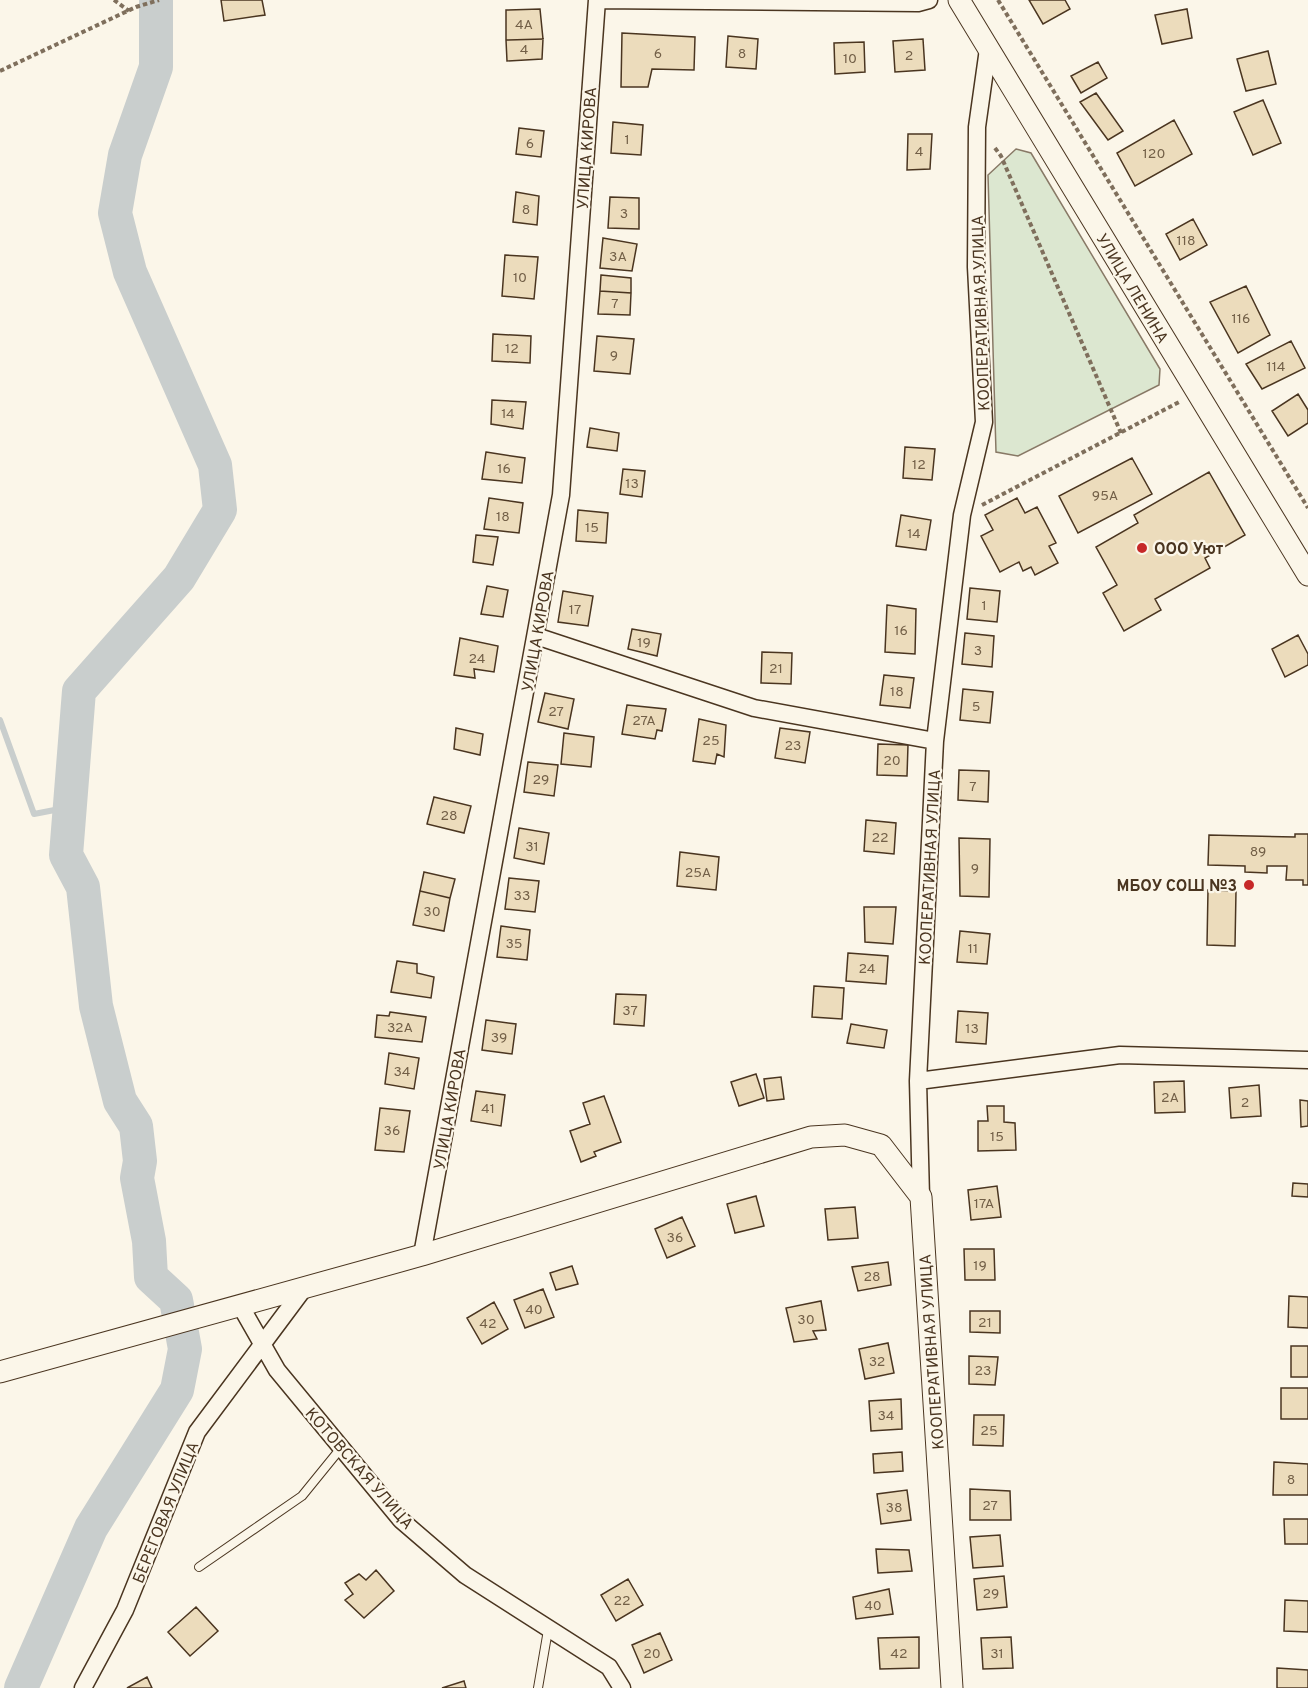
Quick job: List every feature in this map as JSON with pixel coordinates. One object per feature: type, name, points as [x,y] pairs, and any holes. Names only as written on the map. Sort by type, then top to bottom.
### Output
[{"type":"street","points":[[597,0],[918,3],[929,0]]},
{"type":"street","name":"УЛИЦА КИРОВА","points":[[422,1255],[561,495],[597,0]]},
{"type":"street","name":"УЛИЦА ЛЕНИНА","points":[[959,0],[1308,574]]},
{"type":"street","name":"КООПЕРАТИВНАЯ УЛИЦА","points":[[952,1688],[921,1197],[918,1081],[935,741],[962,515],[984,422],[976,267],[977,127],[988,49]]},
{"type":"street","points":[[536,636],[754,708],[935,741]]},
{"type":"street","points":[[918,1081],[1120,1055],[1308,1060]]},
{"type":"street","points":[[0,1372],[422,1255],[811,1137],[845,1135],[881,1145],[921,1197]]},
{"type":"street","name":"БЕРЕГОВАЯ УЛИЦА","points":[[84,1688],[125,1610],[197,1431],[305,1287]]},
{"type":"street","name":"КОТОВСКАЯ УЛИЦА","points":[[235,1307],[263,1345],[277,1370],[401,1520],[465,1575],[609,1667],[622,1688]]},
{"type":"lane","points":[[199,1567],[302,1496],[341,1448]]},
{"type":"lane","points":[[538,1688],[548,1630]]},
{"type":"path","points":[[114,0],[129,11]]},
{"type":"path","points":[[0,71],[136,7],[159,0]]},
{"type":"path","points":[[998,0],[1308,508]]},
{"type":"path","points":[[977,127],[1001,156],[1121,433]]},
{"type":"path","points":[[962,515],[1197,393]]},
{"type":"green space","points":[[1016,149],[1031,153],[1160,369],[1159,385],[1018,456],[996,452],[988,175]]},
{"type":"building","points":[[221,0],[262,0],[265,15],[224,21]]},
{"type":"building","points":[[1029,0],[1065,0],[1070,9],[1043,24]]},
{"type":"building","points":[[540,9],[543,39],[506,40],[506,10]]},
{"type":"building","points":[[1187,9],[1192,38],[1162,44],[1155,15]]},
{"type":"building","points":[[622,33],[695,37],[694,70],[652,69],[648,87],[621,87]]},
{"type":"building","points":[[728,36],[758,39],[756,69],[726,67]]},
{"type":"building","points":[[543,39],[542,59],[507,61],[506,40]]},
{"type":"building","points":[[923,39],[925,70],[895,72],[893,41]]},
{"type":"building","points":[[864,42],[865,72],[835,74],[834,43]]},
{"type":"building","points":[[1268,51],[1276,84],[1246,91],[1237,59]]},
{"type":"building","points":[[1098,62],[1107,78],[1081,93],[1071,76]]},
{"type":"building","points":[[1096,93],[1123,131],[1108,140],[1080,102]]},
{"type":"building","points":[[1263,100],[1281,143],[1253,155],[1234,112]]},
{"type":"building","points":[[1174,120],[1192,154],[1135,186],[1117,153]]},
{"type":"building","points":[[613,122],[643,125],[641,155],[611,153]]},
{"type":"building","points":[[519,128],[544,131],[541,157],[516,154]]},
{"type":"building","points":[[908,134],[932,134],[930,169],[907,170]]},
{"type":"building","points":[[516,192],[539,196],[537,225],[513,222]]},
{"type":"building","points":[[610,197],[639,198],[639,229],[608,228]]},
{"type":"building","points":[[1193,219],[1207,245],[1180,260],[1166,234]]},
{"type":"building","points":[[603,238],[637,244],[632,271],[600,268]]},
{"type":"building","points":[[505,255],[538,257],[534,299],[502,296]]},
{"type":"building","points":[[601,275],[631,278],[631,293],[600,291]]},
{"type":"building","points":[[1246,286],[1270,335],[1238,353],[1210,302]]},
{"type":"building","points":[[600,291],[631,293],[630,315],[598,314]]},
{"type":"building","points":[[493,334],[531,336],[530,363],[492,361]]},
{"type":"building","points":[[597,336],[634,339],[630,374],[594,371]]},
{"type":"building","points":[[1291,341],[1305,368],[1262,389],[1246,364]]},
{"type":"building","points":[[1298,394],[1308,410],[1308,423],[1288,436],[1272,411]]},
{"type":"building","points":[[492,400],[526,402],[523,429],[491,424]]},
{"type":"building","points":[[590,428],[619,433],[617,451],[587,447]]},
{"type":"building","points":[[905,447],[935,449],[932,480],[903,478]]},
{"type":"building","points":[[486,452],[525,458],[522,483],[482,479]]},
{"type":"building","points":[[1132,458],[1152,494],[1078,533],[1059,496]]},
{"type":"building","points":[[623,469],[645,471],[642,497],[620,494]]},
{"type":"building","points":[[1209,472],[1245,535],[1205,558],[1210,568],[1155,599],[1161,610],[1124,631],[1103,593],[1117,585],[1096,547],[1138,523],[1134,515]]},
{"type":"building","points":[[489,498],[523,503],[519,533],[484,529]]},
{"type":"building","points":[[1017,498],[1025,513],[1037,507],[1056,543],[1049,546],[1058,563],[1035,575],[1031,567],[1023,571],[1019,562],[1000,572],[981,536],[993,530],[985,515]]},
{"type":"building","points":[[578,510],[608,513],[606,543],[576,541]]},
{"type":"building","points":[[901,515],[931,520],[926,550],[896,546]]},
{"type":"building","points":[[476,535],[498,537],[493,565],[473,562]]},
{"type":"building","points":[[487,586],[508,590],[503,617],[481,614]]},
{"type":"building","points":[[970,588],[1000,591],[997,622],[967,619]]},
{"type":"building","points":[[563,591],[593,596],[588,626],[558,622]]},
{"type":"building","points":[[887,605],[916,609],[915,654],[885,652]]},
{"type":"building","points":[[632,629],[661,634],[657,656],[628,649]]},
{"type":"building","points":[[965,633],[994,636],[992,667],[962,664]]},
{"type":"building","points":[[1298,635],[1308,654],[1308,665],[1285,677],[1272,649]]},
{"type":"building","points":[[460,638],[498,646],[494,672],[474,669],[475,678],[454,675]]},
{"type":"building","points":[[762,652],[792,653],[791,684],[761,683]]},
{"type":"building","points":[[884,675],[914,678],[910,708],[880,705]]},
{"type":"building","points":[[963,689],[993,692],[990,723],[960,720]]},
{"type":"building","points":[[545,693],[574,699],[568,729],[538,722]]},
{"type":"building","points":[[627,705],[666,709],[662,731],[657,730],[655,739],[622,734]]},
{"type":"building","points":[[699,719],[726,725],[724,757],[717,754],[715,764],[693,761]]},
{"type":"building","points":[[456,728],[483,734],[480,755],[454,749]]},
{"type":"building","points":[[780,728],[810,732],[805,763],[775,758]]},
{"type":"building","points":[[564,733],[594,737],[591,767],[561,764]]},
{"type":"building","points":[[878,744],[908,745],[907,776],[877,775]]},
{"type":"building","points":[[528,762],[558,765],[554,796],[524,792]]},
{"type":"building","points":[[959,770],[989,771],[988,802],[958,800]]},
{"type":"building","points":[[434,797],[471,806],[464,833],[427,824]]},
{"type":"building","points":[[866,820],[896,823],[894,854],[864,851]]},
{"type":"building","points":[[519,828],[549,833],[544,864],[514,858]]},
{"type":"building","points":[[1295,834],[1308,834],[1308,885],[1303,885],[1303,880],[1286,880],[1287,866],[1267,866],[1267,873],[1245,872],[1245,866],[1208,865],[1209,835],[1295,837]]},
{"type":"building","points":[[959,838],[990,839],[989,897],[960,896]]},
{"type":"building","points":[[680,852],[719,857],[716,890],[677,886]]},
{"type":"building","points":[[424,872],[455,879],[450,898],[420,891]]},
{"type":"building","points":[[509,878],[539,881],[535,912],[505,909]]},
{"type":"building","points":[[1208,890],[1236,891],[1235,946],[1207,945]]},
{"type":"building","points":[[420,891],[450,898],[444,931],[413,925]]},
{"type":"building","points":[[864,907],[896,907],[893,944],[865,942]]},
{"type":"building","points":[[501,926],[530,930],[527,960],[497,957]]},
{"type":"building","points":[[960,931],[990,934],[987,964],[957,962]]},
{"type":"building","points":[[848,953],[888,956],[886,984],[846,981]]},
{"type":"building","points":[[397,961],[417,964],[417,973],[434,977],[431,998],[391,992]]},
{"type":"building","points":[[814,986],[844,988],[842,1019],[812,1017]]},
{"type":"building","points":[[616,994],[646,995],[644,1026],[614,1024]]},
{"type":"building","points":[[958,1011],[988,1013],[986,1044],[956,1042]]},
{"type":"building","points":[[390,1012],[426,1017],[422,1042],[375,1037],[377,1015],[389,1016]]},
{"type":"building","points":[[486,1020],[516,1024],[512,1054],[482,1050]]},
{"type":"building","points":[[851,1024],[887,1030],[884,1048],[847,1043]]},
{"type":"building","points":[[389,1053],[419,1058],[414,1089],[385,1084]]},
{"type":"building","points":[[756,1074],[764,1098],[739,1106],[731,1082]]},
{"type":"building","points":[[781,1077],[784,1099],[767,1101],[764,1079]]},
{"type":"building","points":[[1184,1081],[1185,1112],[1155,1113],[1154,1082]]},
{"type":"building","points":[[1259,1085],[1261,1116],[1231,1118],[1229,1088]]},
{"type":"building","points":[[476,1091],[505,1095],[501,1126],[471,1121]]},
{"type":"building","points":[[604,1096],[621,1142],[594,1152],[596,1156],[581,1162],[570,1131],[590,1124],[583,1103]]},
{"type":"building","points":[[1300,1100],[1308,1101],[1308,1126],[1301,1127]]},
{"type":"building","points":[[987,1106],[1004,1106],[1004,1122],[1015,1123],[1016,1150],[978,1151],[978,1121],[988,1121]]},
{"type":"building","points":[[380,1108],[410,1111],[404,1152],[375,1150]]},
{"type":"building","points":[[1293,1183],[1308,1184],[1308,1197],[1292,1196]]},
{"type":"building","points":[[997,1186],[1001,1217],[971,1220],[968,1190]]},
{"type":"building","points":[[756,1196],[764,1226],[735,1233],[727,1204]]},
{"type":"building","points":[[855,1207],[858,1238],[828,1240],[825,1209]]},
{"type":"building","points":[[682,1217],[695,1246],[667,1258],[655,1229]]},
{"type":"building","points":[[964,1249],[994,1249],[995,1280],[965,1280]]},
{"type":"building","points":[[888,1262],[891,1285],[858,1291],[852,1267]]},
{"type":"building","points":[[572,1266],[578,1284],[556,1290],[550,1273]]},
{"type":"building","points":[[543,1289],[554,1317],[525,1328],[514,1300]]},
{"type":"building","points":[[1289,1296],[1308,1297],[1308,1328],[1288,1327]]},
{"type":"building","points":[[821,1301],[826,1330],[813,1331],[817,1339],[794,1342],[786,1308]]},
{"type":"building","points":[[494,1302],[508,1329],[482,1344],[467,1318]]},
{"type":"building","points":[[970,1311],[1000,1311],[1000,1333],[970,1332]]},
{"type":"building","points":[[888,1343],[894,1373],[865,1379],[859,1349]]},
{"type":"building","points":[[1291,1346],[1308,1346],[1308,1377],[1291,1377]]},
{"type":"building","points":[[969,1356],[998,1357],[995,1385],[969,1384]]},
{"type":"building","points":[[1281,1388],[1308,1388],[1308,1419],[1281,1419]]},
{"type":"building","points":[[901,1399],[902,1429],[871,1431],[869,1401]]},
{"type":"building","points":[[974,1415],[1004,1415],[1003,1446],[973,1445]]},
{"type":"building","points":[[902,1452],[903,1471],[874,1473],[873,1454]]},
{"type":"building","points":[[1274,1462],[1308,1464],[1308,1495],[1273,1495]]},
{"type":"building","points":[[970,1489],[1010,1491],[1011,1520],[970,1520]]},
{"type":"building","points":[[907,1490],[911,1520],[881,1524],[877,1494]]},
{"type":"building","points":[[1284,1519],[1308,1519],[1308,1544],[1285,1544]]},
{"type":"building","points":[[1000,1535],[1003,1566],[973,1568],[970,1537]]},
{"type":"building","points":[[876,1549],[909,1550],[912,1571],[878,1573]]},
{"type":"building","points":[[376,1570],[394,1591],[364,1618],[345,1600],[353,1594],[345,1583],[359,1574],[366,1580]]},
{"type":"building","points":[[1004,1576],[1007,1607],[977,1610],[974,1579]]},
{"type":"building","points":[[628,1579],[643,1605],[616,1621],[601,1595]]},
{"type":"building","points":[[889,1589],[893,1614],[856,1619],[853,1597]]},
{"type":"building","points":[[1285,1600],[1308,1601],[1308,1632],[1284,1631]]},
{"type":"building","points":[[196,1607],[218,1631],[190,1656],[168,1632]]},
{"type":"building","points":[[660,1633],[672,1660],[644,1673],[632,1645]]},
{"type":"building","points":[[919,1637],[919,1668],[880,1669],[878,1638]]},
{"type":"building","points":[[1011,1637],[1013,1668],[983,1669],[981,1638]]},
{"type":"building","points":[[1277,1668],[1308,1670],[1308,1688],[1277,1688]]},
{"type":"building","points":[[147,1677],[152,1688],[127,1688]]},
{"type":"building","points":[[464,1681],[466,1688],[442,1688]]},
{"type":"waterway","points":[[21,1688],[91,1528],[177,1390],[185,1349],[176,1300],[151,1277],[149,1241],[137,1178],[140,1161],[136,1126],[120,1101],[96,1006],[83,887],[66,855],[79,691],[179,578],[220,510],[215,465],[130,272],[115,213],[125,155],[156,67],[156,0]]},
{"type":"waterway","points":[[0,720],[34,814],[70,807]]},
{"type":"place","name":"ООО Уют","points":[[1142,548]]},
{"type":"place","name":"МБОУ СОШ №3","points":[[1249,885]]}]
